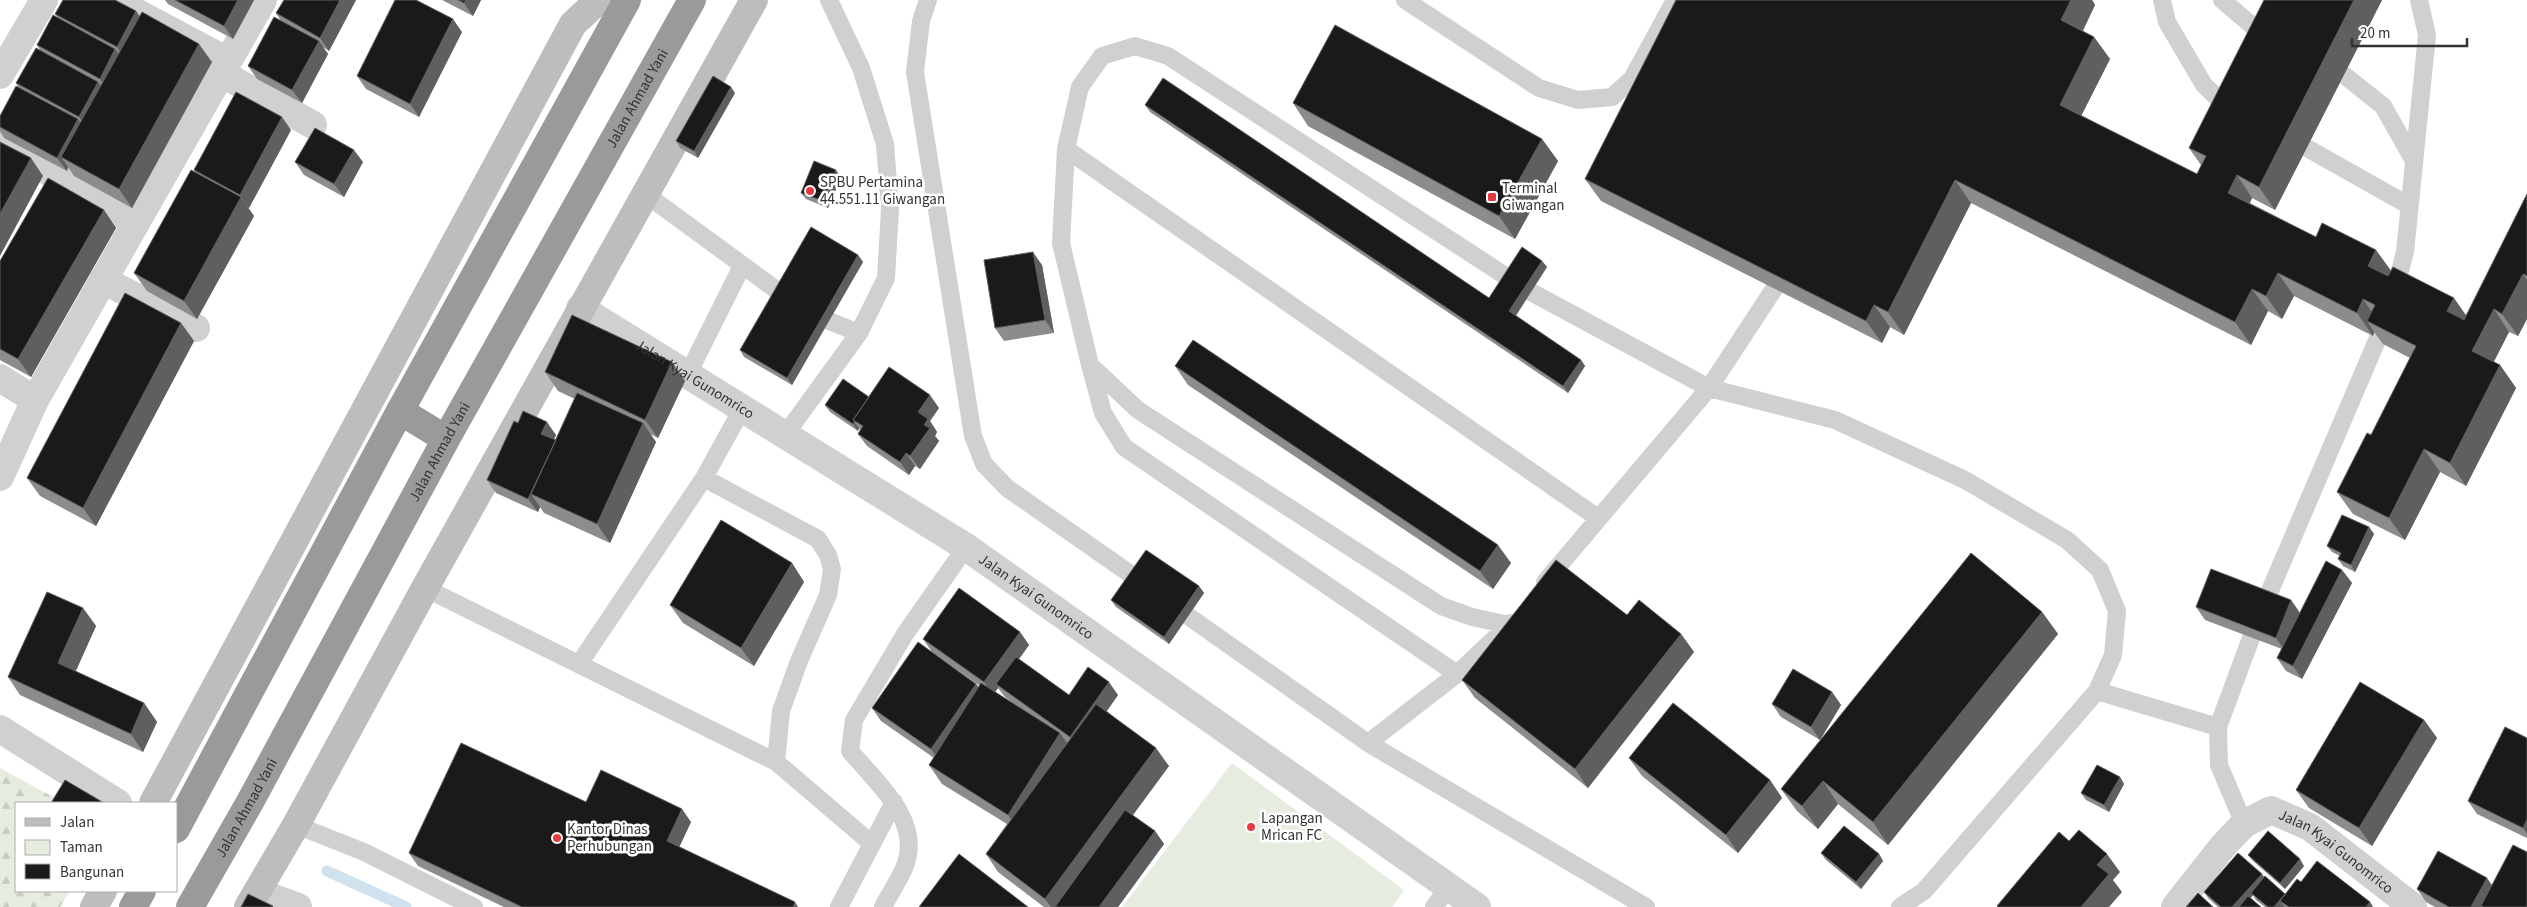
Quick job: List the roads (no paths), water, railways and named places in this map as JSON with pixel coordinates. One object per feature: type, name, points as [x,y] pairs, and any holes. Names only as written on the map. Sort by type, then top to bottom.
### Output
[{"type":"highway","points":[[178,825],[400,411],[627,0]]},
{"type":"highway","name":"Jalan Ahmad Yani","points":[[190,907],[250,802],[446,439],[692,0]]},
{"type":"highway","points":[[400,411],[446,439]]},
{"type":"highway","points":[[134,907],[142,892]]},
{"type":"street","points":[[0,74],[44,0]]},
{"type":"street","points":[[113,0],[225,67],[313,125]]},
{"type":"street","points":[[0,477],[35,400],[262,0]]},
{"type":"street","points":[[155,802],[573,24],[599,0]]},
{"type":"street","points":[[298,907],[252,899],[296,825],[580,308],[754,0]]},
{"type":"street","points":[[0,143],[136,223]]},
{"type":"street","points":[[104,280],[196,328]]},
{"type":"street","name":"Jalan Kyai Gunomrico","points":[[580,308],[966,547],[1442,897],[1477,907]]},
{"type":"street","points":[[0,378],[35,400]]},
{"type":"street","points":[[0,729],[116,802]]},
{"type":"street","name":"Jalan Kyai Gunomrico","points":[[2175,907],[2223,846],[2244,824],[2271,810],[2310,827],[2413,907]]},
{"type":"street","points":[[94,907],[102,892]]},
{"type":"lane","points":[[785,435],[859,333],[886,278],[890,209],[885,144],[861,68],[829,0]]},
{"type":"lane","points":[[928,0],[921,21],[915,72],[973,436],[984,464],[1007,488],[1136,578]]},
{"type":"lane","points":[[1405,0],[1539,88],[1578,100],[1612,97],[1632,79],[1675,0]]},
{"type":"lane","points":[[2162,0],[2167,22],[2204,85],[2234,114]]},
{"type":"lane","points":[[2222,0],[2270,41]]},
{"type":"lane","points":[[2394,293],[2405,252],[2408,204],[2427,35],[2419,0]]},
{"type":"lane","points":[[1457,674],[1124,446],[1103,413],[1061,244],[1066,150],[1080,87],[1102,56],[1134,46],[1168,56],[1510,280]]},
{"type":"lane","points":[[2344,75],[2383,106],[2413,159]]},
{"type":"lane","points":[[2307,148],[2408,204]]},
{"type":"lane","points":[[1066,150],[1598,518]]},
{"type":"lane","points":[[644,193],[782,294]]},
{"type":"lane","points":[[688,374],[742,266]]},
{"type":"lane","points":[[1534,595],[1709,388],[1774,289]]},
{"type":"lane","points":[[1530,292],[1709,388],[1835,420],[1966,480],[2067,540],[2100,570],[2117,612],[2113,655],[2097,691],[1924,891],[1900,907]]},
{"type":"lane","points":[[828,321],[859,333]]},
{"type":"lane","points":[[2266,600],[2384,324]]},
{"type":"lane","points":[[1090,364],[1138,410],[1441,606],[1472,618],[1509,625]]},
{"type":"lane","points":[[579,664],[704,478],[742,409]]},
{"type":"lane","points":[[704,478],[818,539],[828,555],[832,569],[828,595],[799,661],[781,711],[776,762]]},
{"type":"lane","points":[[882,907],[906,862],[909,833],[894,802],[850,751],[854,720],[905,634],[966,547]]},
{"type":"lane","points":[[425,588],[776,762],[870,843]]},
{"type":"lane","points":[[1368,743],[1457,674],[1509,625],[1522,610]]},
{"type":"lane","points":[[1188,616],[1368,743],[1646,907]]},
{"type":"lane","points":[[2244,824],[2219,765],[2218,727],[2251,638]]},
{"type":"lane","points":[[2097,691],[2218,727]]},
{"type":"lane","points":[[839,907],[870,843],[894,802]]},
{"type":"lane","points":[[296,825],[364,852],[474,907]]},
{"type":"waterway","points":[[327,871],[406,907]]},
{"type":"place","name":"SPBU Pertamina 44.551.11 Giwangan","points":[[810,191]]},
{"type":"place","name":"Terminal Giwangan","points":[[1492,197]]},
{"type":"place","name":"Lapangan Mrican FC","points":[[1251,827]]},
{"type":"place","name":"Kantor Dinas Perhubungan","points":[[557,838]]}]
